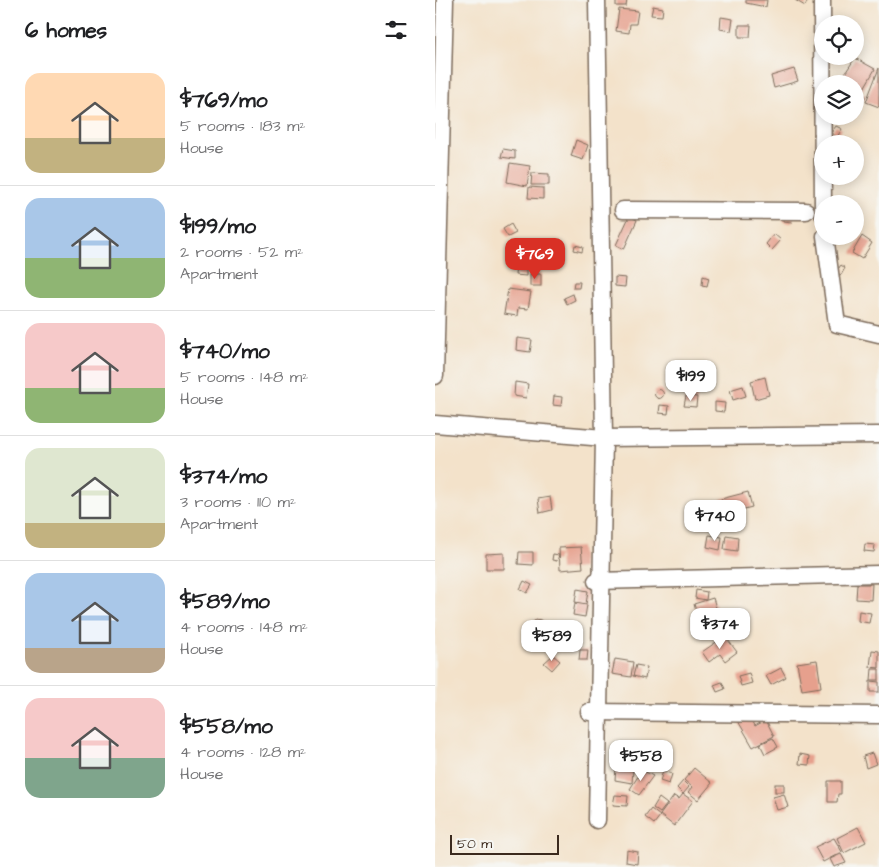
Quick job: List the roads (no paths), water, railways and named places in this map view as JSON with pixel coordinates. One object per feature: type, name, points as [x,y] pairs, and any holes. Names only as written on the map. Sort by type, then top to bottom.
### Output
[{"type":"street","points":[[435,376],[445,0]]},
{"type":"street","points":[[597,0],[604,438],[597,820]]},
{"type":"street","points":[[822,0],[823,195]]},
{"type":"street","points":[[623,210],[806,212]]},
{"type":"street","points":[[826,245],[837,324],[879,334]]},
{"type":"street","points":[[435,424],[604,438],[879,435]]},
{"type":"street","points":[[595,581],[879,574]]},
{"type":"street","points":[[589,712],[879,715]]}]
